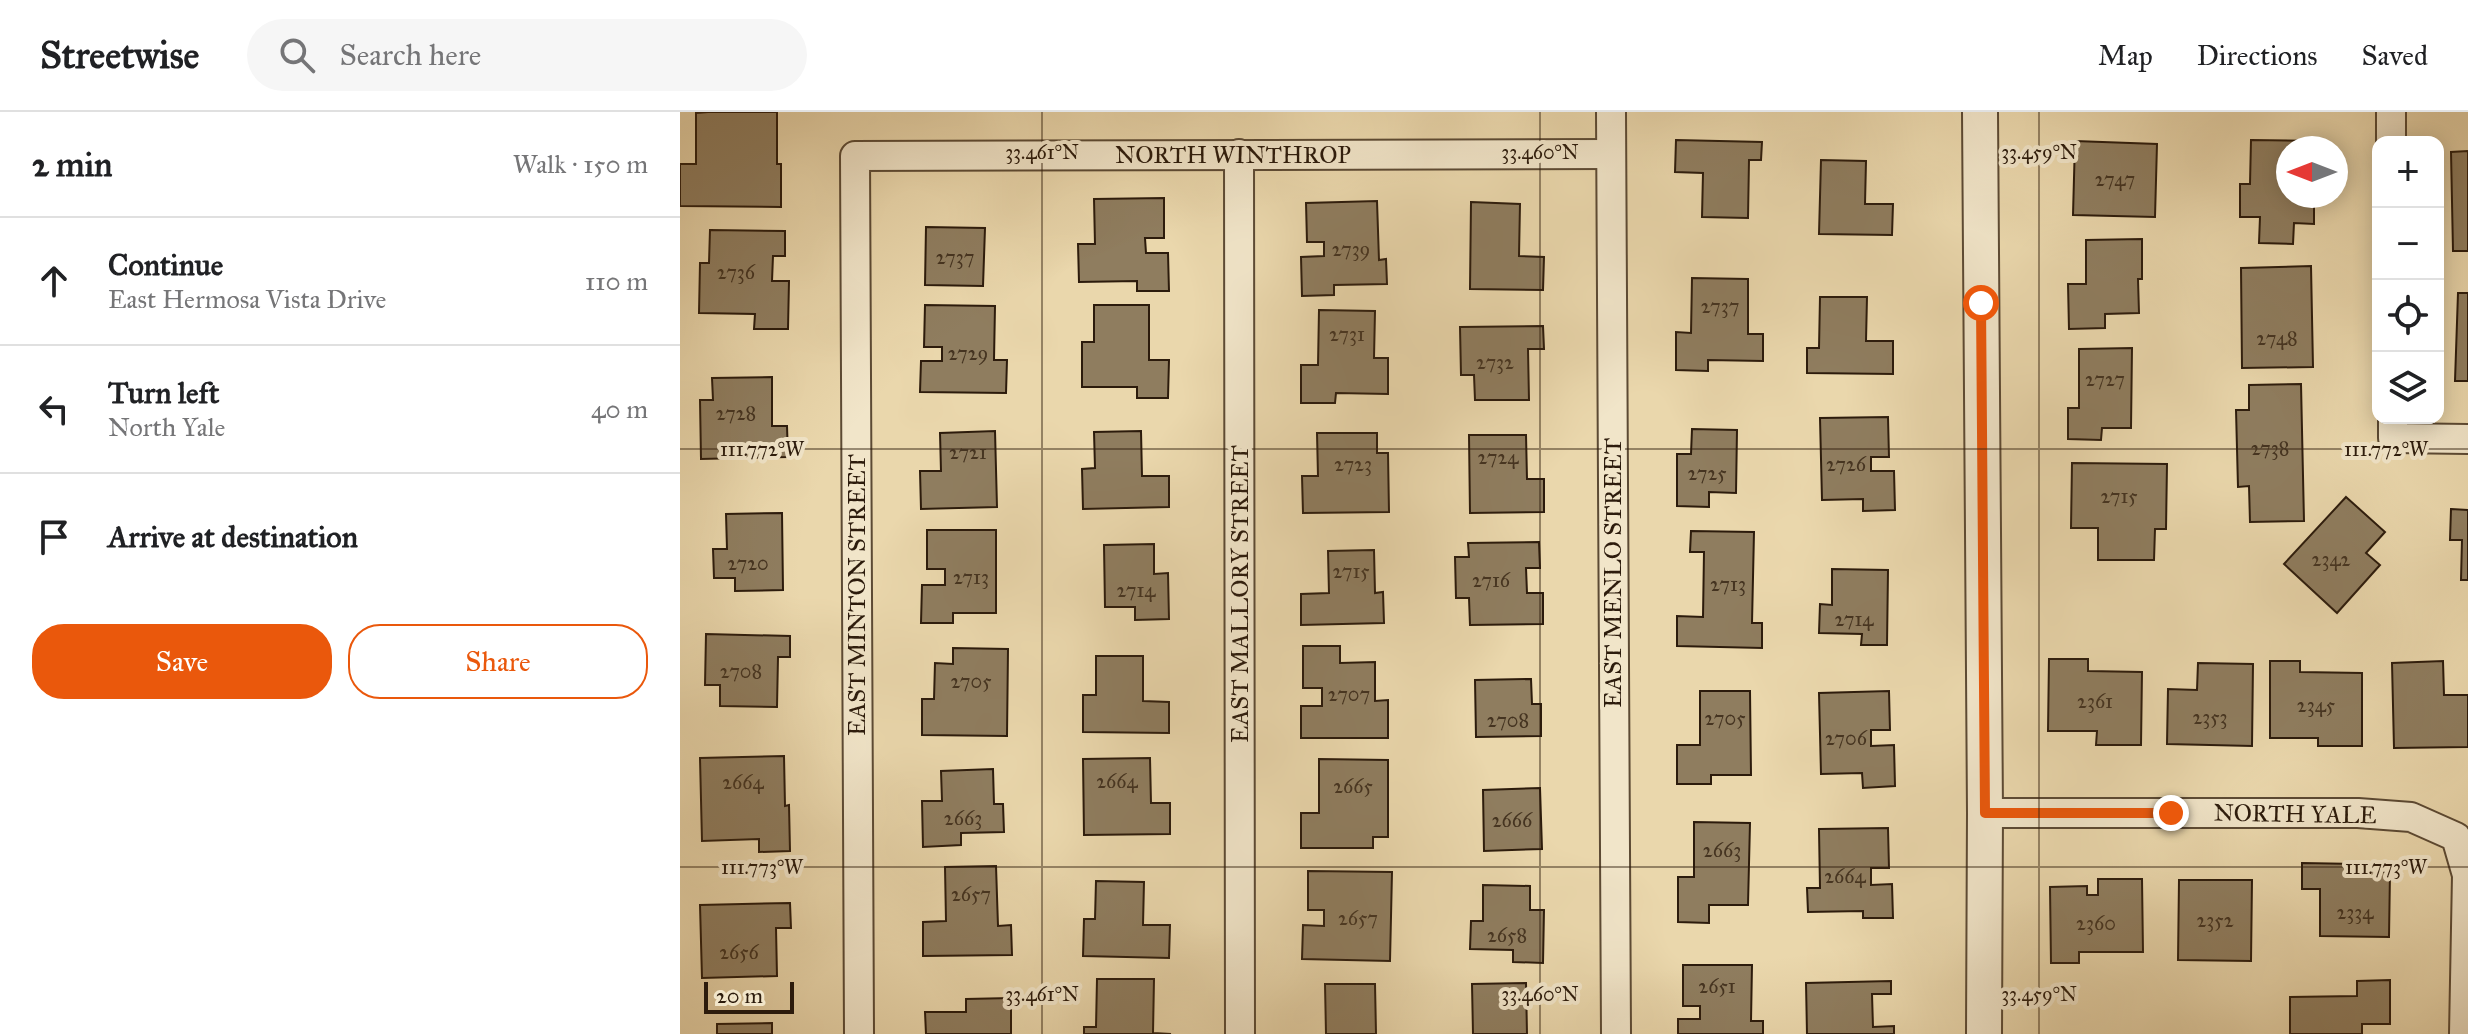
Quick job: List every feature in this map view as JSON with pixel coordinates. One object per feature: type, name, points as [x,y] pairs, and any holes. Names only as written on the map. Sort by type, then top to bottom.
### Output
[{"type":"street","name":"EAST MENLO STREET","points":[[1611,112],[1616,1034]]},
{"type":"street","points":[[1980,112],[1984,1034]]},
{"type":"street","points":[[2391,112],[2391,136]]},
{"type":"street","name":"EAST MALLORY STREET","points":[[1239,154],[1240,1034]]},
{"type":"street","name":"NORTH WINTHROP","points":[[855,156],[1611,154]]},
{"type":"street","name":"EAST MINTON STREET","points":[[855,156],[859,1034]]},
{"type":"street","points":[[2393,428],[2468,439]]},
{"type":"street","name":"NORTH YALE","points":[[1985,813],[2358,813],[2411,817],[2456,837],[2467,875],[2466,996]]},
{"type":"street","points":[[2464,1034],[2466,996]]},
{"type":"building","points":[[777,112],[781,207],[680,206],[680,164],[696,164],[696,113]]},
{"type":"building","points":[[1676,140],[1762,142],[1761,160],[1749,160],[1748,218],[1702,217],[1703,173],[1675,172]]},
{"type":"building","points":[[2251,140],[2276,140],[2276,208],[2314,208],[2314,224],[2294,223],[2293,244],[2259,243],[2260,217],[2240,217],[2240,184],[2250,184]]},
{"type":"building","points":[[2075,141],[2157,144],[2155,217],[2073,215]]},
{"type":"building","points":[[2468,151],[2468,251],[2453,251],[2451,152]]},
{"type":"building","points":[[1821,160],[1866,161],[1865,204],[1893,204],[1892,235],[1819,234]]},
{"type":"building","points":[[1164,198],[1164,238],[1145,238],[1146,253],[1168,253],[1169,291],[1137,291],[1137,281],[1079,282],[1078,244],[1095,244],[1094,199]]},
{"type":"building","points":[[1377,201],[1379,260],[1386,259],[1387,284],[1334,285],[1334,295],[1302,296],[1301,257],[1324,256],[1324,242],[1307,242],[1306,203]]},
{"type":"building","points":[[1471,202],[1520,204],[1519,256],[1544,257],[1543,290],[1470,289]]},
{"type":"building","points":[[926,227],[985,228],[983,286],[925,285]]},
{"type":"building","points":[[710,230],[785,231],[785,256],[773,256],[772,281],[789,281],[788,329],[754,329],[755,314],[699,313],[700,263],[709,263]]},
{"type":"building","points":[[2142,239],[2139,313],[2105,314],[2105,328],[2069,329],[2068,284],[2086,284],[2086,240]]},
{"type":"building","points":[[2311,266],[2313,367],[2242,368],[2241,268]]},
{"type":"building","points":[[1692,278],[1748,279],[1748,334],[1763,334],[1763,361],[1708,360],[1708,371],[1676,370],[1676,332],[1691,333]]},
{"type":"building","points":[[2458,293],[2468,293],[2468,381],[2455,381]]},
{"type":"building","points":[[1820,297],[1867,297],[1866,341],[1893,341],[1893,374],[1807,373],[1807,348],[1819,348]]},
{"type":"building","points":[[925,305],[995,306],[994,360],[1007,360],[1006,393],[920,392],[921,361],[942,361],[942,347],[924,347]]},
{"type":"building","points":[[1094,305],[1149,305],[1149,360],[1169,360],[1168,398],[1137,398],[1137,387],[1082,387],[1082,342],[1094,342]]},
{"type":"building","points":[[1319,310],[1375,311],[1374,358],[1388,358],[1388,394],[1336,393],[1335,403],[1301,403],[1301,365],[1318,365]]},
{"type":"building","points":[[1543,326],[1544,349],[1528,349],[1529,400],[1475,400],[1474,375],[1461,375],[1460,327]]},
{"type":"building","points":[[2132,348],[2131,428],[2102,428],[2101,440],[2068,439],[2068,408],[2079,408],[2079,349]]},
{"type":"building","points":[[772,377],[772,426],[787,426],[788,457],[701,459],[700,400],[713,400],[712,378]]},
{"type":"building","points":[[2301,384],[2304,521],[2250,522],[2249,486],[2238,487],[2236,410],[2249,410],[2249,385]]},
{"type":"building","points":[[1888,417],[1889,457],[1871,457],[1871,471],[1894,471],[1895,510],[1863,511],[1863,499],[1822,500],[1820,418]]},
{"type":"building","points":[[1692,429],[1737,430],[1736,493],[1709,492],[1709,507],[1677,506],[1677,454],[1691,454]]},
{"type":"building","points":[[995,431],[997,507],[921,509],[920,471],[941,471],[940,433]]},
{"type":"building","points":[[1141,431],[1142,476],[1169,476],[1169,507],[1083,509],[1082,469],[1095,468],[1094,432]]},
{"type":"building","points":[[1317,433],[1377,433],[1377,453],[1388,453],[1389,512],[1303,513],[1302,476],[1318,476]]},
{"type":"building","points":[[1469,435],[1526,435],[1527,479],[1544,479],[1544,512],[1470,513]]},
{"type":"building","points":[[2072,463],[2167,464],[2166,529],[2155,529],[2154,560],[2098,560],[2098,528],[2071,528]]},
{"type":"building","points":[[2346,497],[2385,532],[2366,553],[2380,565],[2337,613],[2284,564]]},
{"type":"building","points":[[2451,509],[2468,510],[2468,580],[2461,580],[2462,540],[2450,540]]},
{"type":"building","points":[[782,513],[783,590],[735,591],[735,578],[714,578],[713,549],[727,549],[726,514]]},
{"type":"building","points":[[927,530],[996,530],[996,613],[953,613],[953,623],[921,623],[922,585],[945,585],[945,569],[927,569]]},
{"type":"building","points":[[1691,531],[1754,532],[1752,623],[1762,623],[1762,648],[1677,646],[1677,616],[1703,617],[1704,552],[1690,552]]},
{"type":"building","points":[[1539,542],[1540,568],[1526,568],[1527,593],[1543,593],[1543,624],[1470,625],[1469,598],[1456,598],[1455,557],[1469,557],[1468,543]]},
{"type":"building","points":[[1154,544],[1154,574],[1168,573],[1169,619],[1135,620],[1135,607],[1105,607],[1104,545]]},
{"type":"building","points":[[1374,550],[1375,593],[1383,592],[1384,623],[1301,625],[1301,594],[1329,593],[1328,551]]},
{"type":"building","points":[[1832,569],[1888,570],[1887,645],[1861,645],[1862,634],[1819,633],[1820,604],[1832,605]]},
{"type":"building","points":[[706,634],[790,636],[790,657],[778,657],[777,707],[720,706],[720,685],[705,685]]},
{"type":"building","points":[[1303,646],[1340,646],[1340,663],[1375,662],[1375,701],[1388,700],[1388,738],[1301,738],[1301,706],[1322,706],[1322,688],[1303,688]]},
{"type":"building","points":[[953,648],[1008,649],[1007,736],[922,735],[922,699],[934,699],[935,663],[953,664]]},
{"type":"building","points":[[1096,656],[1143,656],[1143,701],[1169,702],[1169,733],[1083,732],[1083,695],[1096,695]]},
{"type":"building","points":[[2049,659],[2088,659],[2088,671],[2142,672],[2141,745],[2096,745],[2097,731],[2048,731]]},
{"type":"building","points":[[2270,661],[2300,661],[2300,672],[2362,673],[2362,746],[2318,746],[2318,738],[2270,738]]},
{"type":"building","points":[[2443,661],[2444,695],[2468,695],[2468,747],[2394,748],[2392,663]]},
{"type":"building","points":[[2198,663],[2253,664],[2252,746],[2167,744],[2168,689],[2197,690]]},
{"type":"building","points":[[1531,679],[1532,704],[1541,704],[1541,736],[1476,737],[1475,680]]},
{"type":"building","points":[[1700,691],[1750,691],[1751,775],[1711,775],[1711,784],[1677,784],[1677,745],[1700,745]]},
{"type":"building","points":[[1889,691],[1890,730],[1871,730],[1871,746],[1894,745],[1895,786],[1863,788],[1862,773],[1821,774],[1819,693]]},
{"type":"building","points":[[784,756],[790,851],[759,852],[759,839],[702,841],[700,758]]},
{"type":"building","points":[[1150,758],[1151,803],[1170,803],[1170,834],[1084,835],[1083,759]]},
{"type":"building","points":[[1319,759],[1388,760],[1388,837],[1373,837],[1373,848],[1301,848],[1301,813],[1319,813]]},
{"type":"building","points":[[993,769],[994,804],[1003,804],[1004,832],[961,833],[961,845],[923,847],[922,801],[942,801],[941,771]]},
{"type":"building","points":[[1540,788],[1542,849],[1484,851],[1483,790]]},
{"type":"building","points":[[1694,822],[1750,823],[1748,905],[1709,905],[1709,923],[1678,922],[1678,877],[1694,877]]},
{"type":"building","points":[[1888,828],[1889,868],[1871,868],[1871,885],[1892,884],[1893,918],[1863,918],[1863,911],[1808,912],[1807,888],[1820,888],[1819,829]]},
{"type":"building","points":[[2302,863],[2357,864],[2357,871],[2390,872],[2389,937],[2320,936],[2320,889],[2302,889]]},
{"type":"building","points":[[996,866],[998,926],[1011,925],[1012,955],[923,956],[923,922],[946,921],[945,867]]},
{"type":"building","points":[[1308,871],[1392,872],[1390,961],[1302,959],[1303,925],[1324,926],[1324,910],[1308,910]]},
{"type":"building","points":[[2098,879],[2142,879],[2143,952],[2079,952],[2079,963],[2051,963],[2050,887],[2087,886],[2087,895],[2098,895]]},
{"type":"building","points":[[2179,880],[2252,880],[2251,961],[2178,960]]},
{"type":"building","points":[[1096,881],[1144,882],[1143,925],[1170,925],[1169,958],[1083,956],[1084,919],[1095,919]]},
{"type":"building","points":[[1483,885],[1530,886],[1530,910],[1544,910],[1543,963],[1513,962],[1513,950],[1470,949],[1471,921],[1483,921]]},
{"type":"building","points":[[790,903],[791,928],[776,928],[777,976],[702,978],[700,905]]},
{"type":"building","points":[[1683,965],[1752,965],[1751,1021],[1763,1021],[1763,1034],[1678,1034],[1678,1019],[1700,1019],[1700,1006],[1683,1006]]},
{"type":"building","points":[[1097,979],[1154,979],[1153,1033],[1171,1034],[1084,1034],[1084,1027],[1096,1027]]},
{"type":"building","points":[[2390,980],[2390,1024],[2362,1024],[2362,1034],[2290,1034],[2290,997],[2357,996],[2357,981]]},
{"type":"building","points":[[1891,981],[1891,994],[1872,994],[1873,1027],[1894,1026],[1894,1034],[1807,1034],[1806,983]]},
{"type":"building","points":[[1526,983],[1527,1034],[1473,1034],[1472,984]]},
{"type":"building","points":[[1325,984],[1375,984],[1376,1034],[1326,1034]]},
{"type":"building","points":[[1011,998],[1011,1034],[926,1034],[925,1012],[966,1012],[966,999]]},
{"type":"building","points":[[772,1023],[772,1034],[717,1034],[717,1024]]},
{"type":"route","points":[[1981,303],[1985,813],[2171,813]]}]
